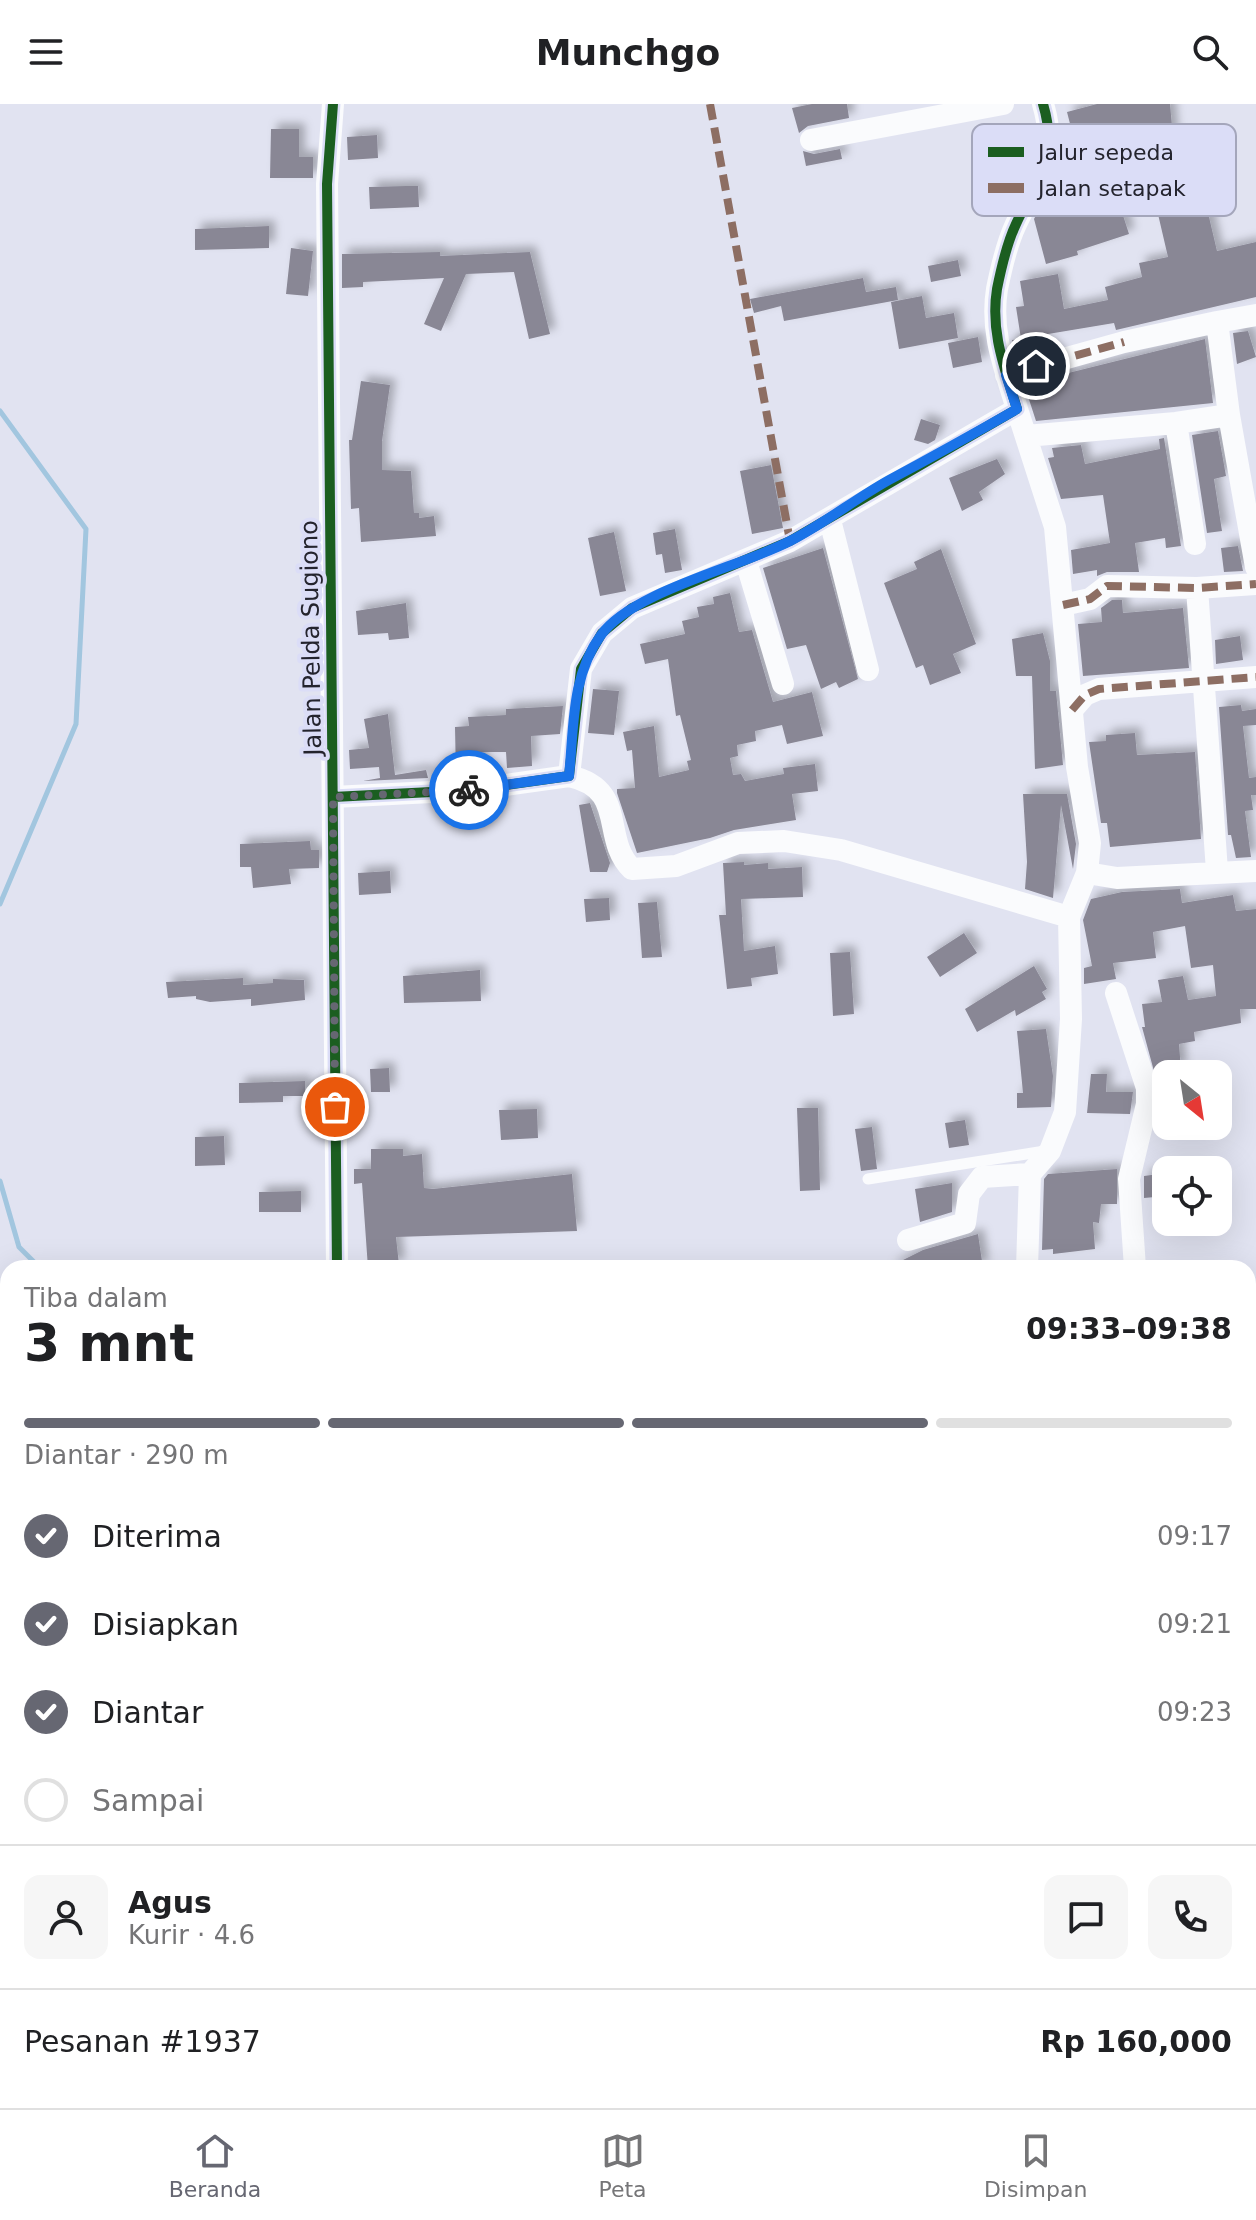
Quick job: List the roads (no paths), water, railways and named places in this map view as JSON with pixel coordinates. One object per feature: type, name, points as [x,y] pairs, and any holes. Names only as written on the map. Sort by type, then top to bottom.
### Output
[{"type":"street","name":"Jalan Pelda Sugiono","points":[[333,104],[327,184],[337,1260]]},
{"type":"street","points":[[811,140],[1003,104]]},
{"type":"street","points":[[1043,104],[1049,124]]},
{"type":"street","points":[[1021,216],[1015,226],[997,291],[995,339],[1055,527],[1077,767],[1090,843],[1087,873],[1069,917],[1071,1019],[1065,1112],[1050,1151],[1030,1174],[1027,1260]]},
{"type":"street","points":[[1006,375],[1124,342],[1256,315]]},
{"type":"street","points":[[1217,322],[1229,415],[1256,567]]},
{"type":"street","points":[[569,776],[581,669],[602,633],[632,608],[746,561],[830,520],[887,481],[1017,409]]},
{"type":"street","points":[[1026,436],[1176,423],[1229,415]]},
{"type":"street","points":[[1176,423],[1195,544]]},
{"type":"street","points":[[830,520],[868,670]]},
{"type":"street","points":[[746,561],[783,684]]},
{"type":"street","points":[[1063,605],[1090,599],[1107,586],[1197,588],[1256,584]]},
{"type":"street","points":[[1197,588],[1217,871]]},
{"type":"street","points":[[1072,710],[1085,695],[1099,689],[1256,677]]},
{"type":"street","points":[[333,797],[471,790],[569,776],[598,788],[608,802],[622,859],[632,869],[676,866],[738,843],[784,841],[841,850],[1069,917]]},
{"type":"street","points":[[1087,873],[1132,878],[1256,871]]},
{"type":"street","points":[[1116,993],[1147,1088],[1147,1104],[1129,1179],[1134,1260]]},
{"type":"street","points":[[908,1240],[965,1223],[969,1194],[982,1177],[1030,1174]]},
{"type":"lane","points":[[868,1179],[1050,1151]]},
{"type":"waterway","points":[[0,411],[86,529],[76,724],[0,904]]},
{"type":"waterway","points":[[0,1181],[19,1247],[32,1260]]}]
